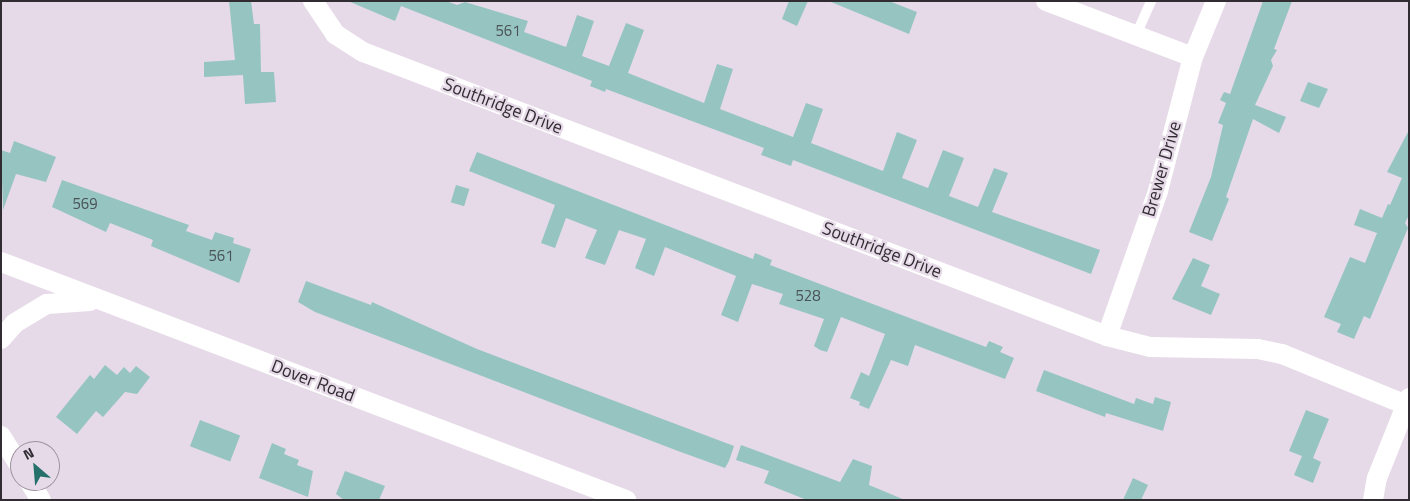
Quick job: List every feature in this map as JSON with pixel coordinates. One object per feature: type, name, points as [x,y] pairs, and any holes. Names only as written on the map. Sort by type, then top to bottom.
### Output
[{"type":"street","name":"Southridge Drive","points":[[313,1],[335,34],[362,52],[1107,336],[1150,347],[1258,349],[1282,354],[1408,403]]},
{"type":"street","points":[[1046,1],[1193,57]]},
{"type":"street","name":"Brewer Drive","points":[[1107,336],[1158,192],[1193,57],[1216,1]]},
{"type":"street","name":"Dover Road","points":[[1,262],[626,500]]},
{"type":"street","points":[[1,339],[15,323],[48,304],[79,300],[105,302]]},
{"type":"street","points":[[1372,500],[1378,478],[1408,403]]},
{"type":"street","points":[[1,436],[10,450]]},
{"type":"lane","points":[[1136,35],[1151,1]]},
{"type":"building","points":[[229,1],[251,1],[254,24],[260,24],[261,72],[274,72],[276,102],[245,104],[243,75],[204,77],[204,62],[235,60]]},
{"type":"building","points":[[348,1],[446,1],[457,5],[465,2],[528,21],[524,32],[566,47],[577,15],[594,21],[582,56],[609,66],[626,23],[644,30],[628,73],[704,103],[717,64],[733,69],[720,109],[793,137],[806,103],[823,109],[811,143],[883,171],[897,132],[917,140],[902,178],[928,188],[943,150],[964,158],[949,196],[978,207],[994,168],[1008,173],[992,212],[1100,250],[1091,274],[793,160],[791,166],[761,155],[764,148],[606,89],[605,92],[590,86],[592,81],[401,6],[395,21]]},
{"type":"building","points":[[789,1],[808,1],[797,26],[782,19]]},
{"type":"building","points":[[889,1],[917,12],[909,34],[831,2]]},
{"type":"building","points":[[1263,1],[1292,1],[1274,49],[1277,50],[1271,60],[1273,66],[1255,105],[1286,117],[1279,133],[1253,119],[1226,197],[1229,199],[1212,241],[1189,232],[1211,177],[1223,125],[1218,123],[1226,103],[1220,100],[1224,92],[1230,94]]},
{"type":"building","points":[[1308,82],[1328,89],[1319,108],[1300,101]]},
{"type":"building","points":[[1409,130],[1409,215],[1405,223],[1408,228],[1370,319],[1364,316],[1354,339],[1337,332],[1341,324],[1324,317],[1350,257],[1365,263],[1377,233],[1354,225],[1360,209],[1382,218],[1388,204],[1390,205],[1402,178],[1387,172]]},
{"type":"building","points":[[14,141],[56,157],[46,182],[16,174],[3,210],[1,150],[10,153]]},
{"type":"building","points":[[477,152],[753,259],[755,253],[772,260],[770,265],[986,347],[989,341],[1003,347],[1000,352],[1014,358],[1005,379],[915,345],[908,366],[891,360],[869,409],[859,405],[860,402],[850,398],[861,372],[869,376],[885,334],[841,317],[827,352],[820,350],[814,346],[824,319],[779,304],[783,294],[752,284],[738,322],[721,315],[736,276],[665,247],[654,276],[635,268],[646,239],[619,230],[605,265],[585,258],[597,230],[566,218],[555,248],[541,243],[555,205],[469,171]]},
{"type":"building","points":[[62,180],[189,225],[186,231],[212,240],[215,232],[234,238],[233,243],[251,249],[239,283],[151,246],[153,240],[110,223],[106,232],[52,207]]},
{"type":"building","points":[[456,185],[469,189],[464,206],[451,202]]},
{"type":"building","points":[[1193,258],[1210,265],[1201,286],[1220,294],[1211,315],[1172,299]]},
{"type":"building","points":[[306,281],[371,305],[372,302],[477,349],[734,446],[729,461],[725,468],[315,312],[298,302]]},
{"type":"building","points":[[105,365],[117,375],[124,367],[130,373],[136,366],[150,377],[137,394],[125,392],[103,417],[96,411],[77,434],[56,417],[90,375],[94,379]]},
{"type":"building","points":[[1044,370],[1134,404],[1136,398],[1153,404],[1155,397],[1171,402],[1163,431],[1106,413],[1105,417],[1036,391]]},
{"type":"building","points":[[1306,410],[1329,419],[1313,458],[1321,462],[1313,483],[1294,475],[1302,456],[1289,451]]},
{"type":"building","points":[[200,420],[240,435],[230,462],[190,446]]},
{"type":"building","points":[[272,443],[286,449],[284,454],[299,460],[297,465],[313,471],[308,497],[259,478]]},
{"type":"building","points":[[741,445],[840,482],[853,459],[872,466],[869,485],[905,500],[807,500],[764,483],[769,471],[736,460]]},
{"type":"building","points":[[345,471],[385,486],[379,500],[344,500],[336,494]]},
{"type":"building","points":[[1133,478],[1148,485],[1141,500],[1123,500]]}]
